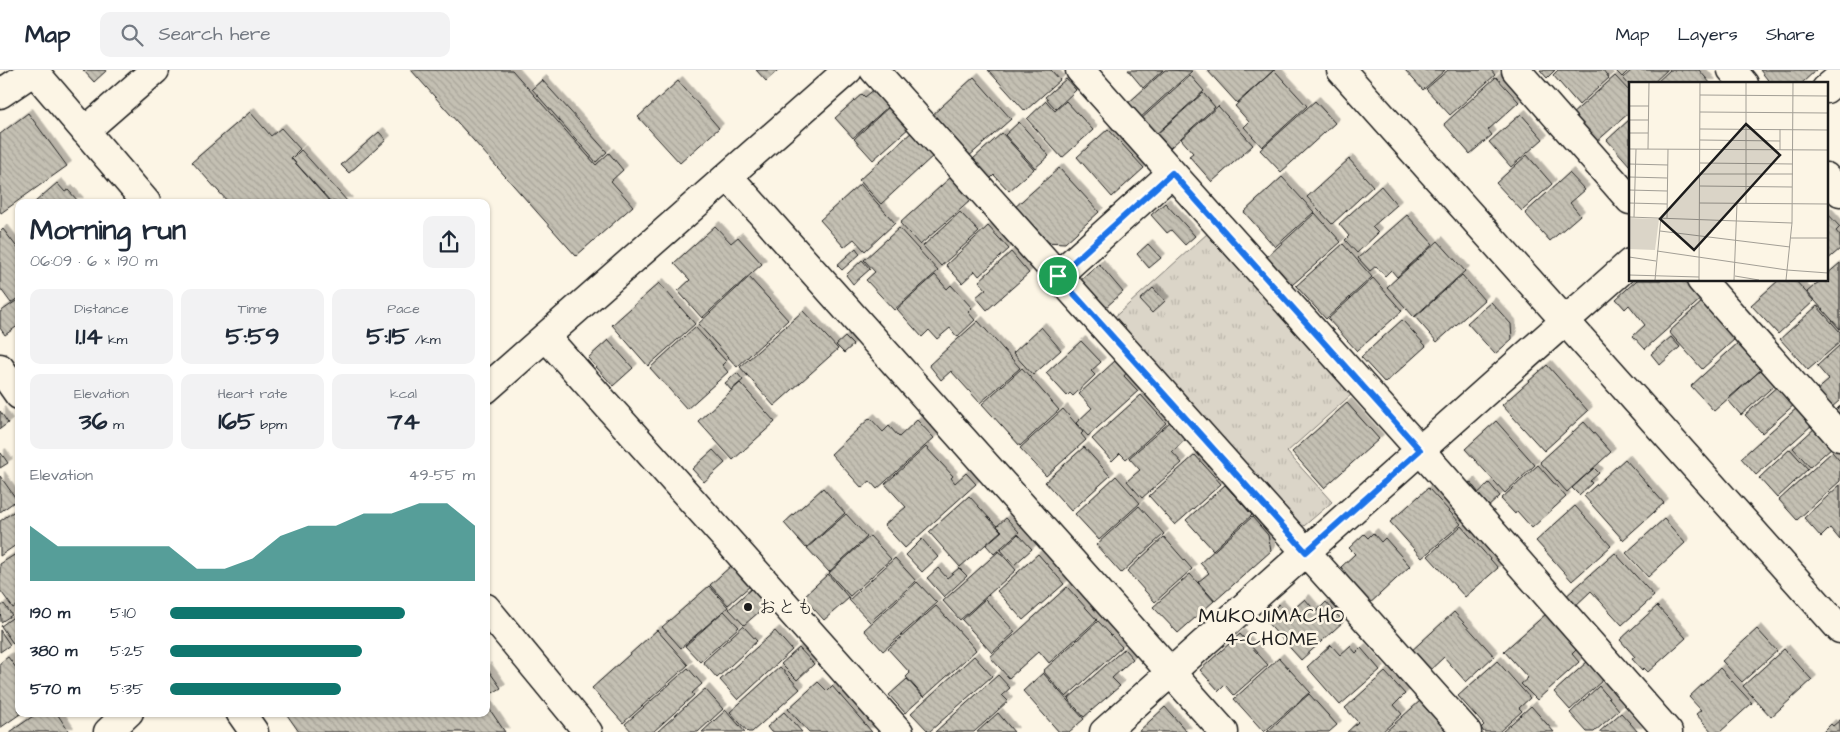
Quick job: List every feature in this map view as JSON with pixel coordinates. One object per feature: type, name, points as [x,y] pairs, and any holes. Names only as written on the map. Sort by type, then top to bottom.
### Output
[{"type":"street","points":[[0,94],[34,70],[143,199]]},
{"type":"street","points":[[85,131],[155,70]]},
{"type":"street","points":[[490,386],[848,70]]},
{"type":"street","points":[[874,70],[1466,732]]},
{"type":"street","points":[[1080,70],[1420,450],[1668,732]]},
{"type":"street","points":[[1340,70],[1840,629]]},
{"type":"street","points":[[1516,70],[1629,199]]},
{"type":"street","points":[[1732,70],[1742,82]]},
{"type":"street","points":[[1828,87],[1840,77]]},
{"type":"street","points":[[1058,276],[1172,173]]},
{"type":"street","points":[[728,176],[1224,732]]},
{"type":"street","points":[[1828,179],[1840,192]]},
{"type":"street","points":[[1104,732],[1629,264]]},
{"type":"street","points":[[1702,281],[1840,437]]},
{"type":"street","points":[[546,337],[899,732]]},
{"type":"street","points":[[0,368],[15,389]]},
{"type":"street","points":[[490,613],[588,732]]},
{"type":"street","points":[[108,732],[124,717]]},
{"type":"street","points":[[244,717],[254,732]]},
{"type":"green space","points":[[1208,233],[1352,394],[1287,452],[1332,502],[1304,526],[1293,526],[1110,321]]},
{"type":"building","points":[[83,70],[107,70],[94,82]]},
{"type":"building","points":[[411,70],[512,70],[596,165],[609,153],[623,170],[611,181],[633,206],[576,256]]},
{"type":"building","points":[[756,70],[778,70],[766,81]]},
{"type":"building","points":[[988,70],[1051,70],[1060,80],[1025,111]]},
{"type":"building","points":[[1128,70],[1163,70],[1143,88]]},
{"type":"building","points":[[1165,70],[1192,71],[1139,119],[1126,105]]},
{"type":"building","points":[[1207,70],[1274,70],[1237,103]]},
{"type":"building","points":[[1274,70],[1307,106],[1262,147],[1244,127],[1249,122],[1235,106]]},
{"type":"building","points":[[1405,70],[1445,70],[1423,90]]},
{"type":"building","points":[[1448,70],[1491,70],[1495,75],[1450,115],[1426,89]]},
{"type":"building","points":[[1540,70],[1555,70],[1547,78]]},
{"type":"building","points":[[1558,70],[1603,70],[1609,78],[1579,105],[1553,75]]},
{"type":"building","points":[[1615,70],[1629,70],[1622,77]]},
{"type":"building","points":[[1632,70],[1667,70],[1654,82],[1629,82],[1629,85],[1623,78]]},
{"type":"building","points":[[1670,70],[1699,70],[1709,82],[1657,82]]},
{"type":"building","points":[[1760,70],[1816,70],[1803,82],[1769,82]]},
{"type":"building","points":[[1190,75],[1204,91],[1154,136],[1140,120]]},
{"type":"building","points":[[1615,76],[1629,91],[1629,113],[1595,143],[1571,115]]},
{"type":"building","points":[[974,77],[1011,119],[967,158],[930,117]]},
{"type":"building","points":[[1496,77],[1519,102],[1488,130],[1492,135],[1470,154],[1444,124]]},
{"type":"building","points":[[1066,79],[1076,90],[1056,109],[1045,97]]},
{"type":"building","points":[[542,80],[607,152],[596,162],[532,89]]},
{"type":"building","points":[[678,81],[719,128],[680,163],[638,117]]},
{"type":"building","points":[[875,89],[890,105],[853,138],[835,118],[862,94],[865,97]]},
{"type":"building","points":[[1203,93],[1215,107],[1170,148],[1157,134]]},
{"type":"building","points":[[1046,101],[1055,111],[1066,101],[1093,130],[1062,158],[1027,119]]},
{"type":"building","points":[[1315,101],[1335,123],[1281,172],[1260,150]]},
{"type":"building","points":[[890,106],[910,127],[873,160],[854,139]]},
{"type":"building","points":[[1218,106],[1253,145],[1212,182],[1189,156],[1193,153],[1181,139]]},
{"type":"building","points":[[250,112],[271,136],[281,128],[300,149],[291,158],[327,199],[225,199],[192,162]]},
{"type":"building","points":[[28,113],[67,166],[21,199],[15,199],[15,203],[1,213],[0,211],[0,134]]},
{"type":"building","points":[[1521,114],[1543,139],[1511,167],[1489,142]]},
{"type":"building","points":[[1629,120],[1629,165],[1607,140]]},
{"type":"building","points":[[1019,122],[1049,156],[1035,168],[1005,135]]},
{"type":"building","points":[[1108,129],[1144,168],[1112,197],[1077,157]]},
{"type":"building","points":[[913,131],[934,155],[881,204],[859,180]]},
{"type":"building","points":[[379,132],[386,140],[349,173],[341,165]]},
{"type":"building","points":[[1002,133],[1034,169],[1009,191],[994,175],[990,179],[973,159]]},
{"type":"building","points":[[301,150],[345,199],[328,199],[292,159]]},
{"type":"building","points":[[1527,155],[1552,184],[1522,211],[1496,183]]},
{"type":"building","points":[[1349,159],[1373,186],[1332,224],[1307,197]]},
{"type":"building","points":[[1059,168],[1099,212],[1065,243],[1044,242],[1014,208]]},
{"type":"building","points":[[1569,173],[1585,190],[1570,203],[1580,215],[1550,241],[1525,213]]},
{"type":"building","points":[[951,177],[971,200],[920,245],[900,223]]},
{"type":"building","points":[[1282,177],[1314,212],[1275,247],[1244,212]]},
{"type":"building","points":[[57,183],[65,192],[68,190],[76,199],[38,199]]},
{"type":"building","points":[[860,184],[895,223],[865,251],[854,239],[844,247],[820,220]]},
{"type":"building","points":[[1381,186],[1397,205],[1372,227],[1378,233],[1357,253],[1345,240],[1349,236],[1339,224]]},
{"type":"building","points":[[1165,203],[1195,236],[1185,245],[1171,230],[1167,233],[1151,215]]},
{"type":"building","points":[[960,212],[979,232],[941,266],[923,246]]},
{"type":"building","points":[[1315,213],[1341,242],[1292,285],[1267,257]]},
{"type":"building","points":[[1828,214],[1840,227],[1836,231],[1840,236],[1840,249],[1828,259]]},
{"type":"building","points":[[1407,215],[1433,244],[1397,277],[1391,270],[1385,276],[1376,266],[1370,271],[1358,258]]},
{"type":"building","points":[[715,226],[731,243],[738,237],[762,264],[702,318],[678,291],[690,280],[674,263]]},
{"type":"building","points":[[988,226],[1009,249],[979,276],[975,271],[962,283],[946,265]]},
{"type":"building","points":[[899,228],[938,271],[894,310],[866,280],[875,272],[864,260]]},
{"type":"building","points":[[3,229],[15,245],[15,300],[11,303],[0,288],[0,232]]},
{"type":"building","points":[[1438,241],[1465,271],[1414,317],[1387,287]]},
{"type":"building","points":[[1148,244],[1161,258],[1149,268],[1137,254]]},
{"type":"building","points":[[1343,244],[1372,277],[1326,319],[1296,286]]},
{"type":"building","points":[[856,248],[860,254],[842,270],[837,265]]},
{"type":"building","points":[[1011,252],[1029,273],[987,310],[976,297],[986,289],[979,281]]},
{"type":"building","points":[[862,260],[870,269],[853,284],[846,275]]},
{"type":"building","points":[[1840,263],[1840,329],[1807,292],[1820,281],[1828,281],[1828,273]]},
{"type":"building","points":[[1099,264],[1123,292],[1105,308],[1080,281]]},
{"type":"building","points":[[935,275],[947,289],[951,285],[972,308],[968,312],[975,320],[957,337],[950,328],[937,339],[929,330],[922,337],[897,309]]},
{"type":"building","points":[[1462,275],[1484,300],[1437,342],[1415,317]]},
{"type":"building","points":[[749,277],[788,320],[737,367],[698,324]]},
{"type":"building","points":[[1373,278],[1402,311],[1357,351],[1328,319]]},
{"type":"building","points":[[1636,281],[1687,281],[1702,298],[1645,349],[1633,336],[1645,325],[1629,305],[1625,309],[1616,299]]},
{"type":"building","points":[[1778,281],[1796,281],[1814,301],[1778,334],[1751,305]]},
{"type":"building","points":[[659,283],[695,324],[648,366],[612,325]]},
{"type":"building","points":[[1153,288],[1165,301],[1152,313],[1140,300]]},
{"type":"building","points":[[1703,301],[1736,338],[1702,369],[1669,332]]},
{"type":"building","points":[[15,302],[15,328],[5,335],[0,328],[0,312]]},
{"type":"building","points":[[1491,302],[1511,324],[1512,339],[1495,354],[1467,323]]},
{"type":"building","points":[[1817,306],[1840,332],[1840,342],[1808,370],[1780,339]]},
{"type":"building","points":[[803,311],[838,349],[774,406],[740,367]]},
{"type":"building","points":[[1402,320],[1426,346],[1385,383],[1361,357]]},
{"type":"building","points":[[978,321],[1020,368],[980,403],[951,371],[941,380],[929,365]]},
{"type":"building","points":[[695,327],[726,361],[722,365],[728,372],[687,409],[650,368]]},
{"type":"building","points":[[1041,327],[1061,350],[1033,375],[1013,353]]},
{"type":"building","points":[[845,337],[853,345],[844,353],[836,345]]},
{"type":"building","points":[[1671,337],[1680,347],[1660,365],[1651,354]]},
{"type":"building","points":[[608,340],[633,368],[613,386],[588,358]]},
{"type":"building","points":[[1081,341],[1101,362],[1091,371],[1095,375],[1073,396],[1070,393],[1067,396],[1046,373]]},
{"type":"building","points":[[1739,342],[1763,368],[1714,411],[1691,386]]},
{"type":"building","points":[[1840,345],[1840,400],[1831,408],[1816,391],[1829,380],[1817,366]]},
{"type":"building","points":[[1116,360],[1127,372],[1124,376],[1138,391],[1088,436],[1076,423],[1092,408],[1079,394]]},
{"type":"building","points":[[1547,365],[1588,411],[1544,451],[1502,405]]},
{"type":"building","points":[[1022,368],[1059,410],[1020,446],[982,404]]},
{"type":"building","points":[[1763,368],[1777,383],[1741,415],[1728,400]]},
{"type":"building","points":[[737,373],[743,380],[731,390],[725,383]]},
{"type":"building","points":[[740,383],[775,422],[733,460],[698,421]]},
{"type":"building","points":[[1779,385],[1795,404],[1762,433],[1745,415]]},
{"type":"building","points":[[1141,395],[1166,423],[1126,459],[1120,453],[1112,461],[1092,439]]},
{"type":"building","points":[[1347,403],[1379,439],[1324,488],[1292,452]]},
{"type":"building","points":[[1840,406],[1840,420],[1833,413]]},
{"type":"building","points":[[1798,407],[1813,424],[1756,475],[1741,458]]},
{"type":"building","points":[[1063,409],[1083,432],[1081,434],[1086,440],[1046,476],[1020,448]]},
{"type":"building","points":[[0,411],[8,423],[0,429]]},
{"type":"building","points":[[870,418],[883,432],[889,426],[899,437],[917,420],[934,438],[877,489],[870,481],[862,488],[831,454]]},
{"type":"building","points":[[1496,421],[1535,465],[1505,493],[1465,449]]},
{"type":"building","points":[[1170,422],[1186,439],[1172,452],[1182,463],[1142,498],[1127,481],[1140,470],[1129,458]]},
{"type":"building","points":[[1584,422],[1611,452],[1567,492],[1540,462]]},
{"type":"building","points":[[1816,427],[1833,446],[1810,467],[1793,448]]},
{"type":"building","points":[[926,447],[953,476],[951,478],[955,483],[966,473],[976,484],[905,548],[884,525],[906,507],[885,484]]},
{"type":"building","points":[[1084,447],[1110,476],[1071,511],[1045,482]]},
{"type":"building","points":[[1790,449],[1808,469],[1777,498],[1759,478]]},
{"type":"building","points":[[713,450],[725,463],[704,482],[692,469]]},
{"type":"building","points":[[1832,452],[1840,461],[1840,481],[1797,520],[1779,500]]},
{"type":"building","points":[[0,454],[8,463],[0,468]]},
{"type":"building","points":[[1195,455],[1221,484],[1175,525],[1149,496]]},
{"type":"building","points":[[1625,459],[1664,503],[1623,540],[1584,496]]},
{"type":"building","points":[[1538,465],[1566,497],[1532,528],[1517,511],[1515,514],[1501,499]]},
{"type":"building","points":[[1594,468],[1599,473],[1590,481],[1592,483],[1579,495],[1572,488]]},
{"type":"building","points":[[0,476],[15,497],[15,501],[0,512]]},
{"type":"building","points":[[1116,476],[1140,503],[1099,540],[1075,514]]},
{"type":"building","points":[[1470,482],[1478,492],[1473,497],[1464,487]]},
{"type":"building","points":[[1489,483],[1500,496],[1484,511],[1473,498]]},
{"type":"building","points":[[1225,485],[1252,515],[1213,550],[1186,520]]},
{"type":"building","points":[[1840,485],[1840,540],[1830,528],[1821,537],[1804,518]]},
{"type":"building","points":[[823,488],[845,513],[806,548],[784,523]]},
{"type":"building","points":[[1428,488],[1461,524],[1422,558],[1390,522]]},
{"type":"building","points":[[969,496],[1001,531],[960,567],[929,532]]},
{"type":"building","points":[[1139,506],[1164,534],[1121,573],[1096,545]]},
{"type":"building","points":[[1575,506],[1611,546],[1572,581],[1536,541]]},
{"type":"building","points":[[15,511],[15,546],[0,556],[0,521]]},
{"type":"building","points":[[846,514],[867,537],[829,572],[807,548]]},
{"type":"building","points":[[1252,517],[1268,535],[1271,551],[1215,601],[1198,582],[1209,573],[1200,563]]},
{"type":"building","points":[[1006,518],[1019,532],[994,554],[986,545],[1002,531],[997,526]]},
{"type":"building","points":[[1664,519],[1685,543],[1648,577],[1626,553]]},
{"type":"building","points":[[1461,526],[1498,568],[1465,597],[1428,556]]},
{"type":"building","points":[[1373,533],[1381,542],[1385,538],[1410,566],[1366,607],[1340,578],[1346,573],[1341,567],[1355,554],[1349,548],[1364,534],[1368,538]]},
{"type":"building","points":[[1018,534],[1032,549],[1014,565],[1001,550]]},
{"type":"building","points":[[870,536],[891,559],[850,596],[829,573]]},
{"type":"building","points":[[1164,537],[1192,569],[1155,602],[1127,571]]},
{"type":"building","points":[[922,539],[938,557],[922,572],[906,555]]},
{"type":"building","points":[[999,551],[1016,570],[960,620],[943,601]]},
{"type":"building","points":[[1615,553],[1654,596],[1622,625],[1591,591],[1573,608],[1564,598]]},
{"type":"building","points":[[1038,554],[1064,584],[1023,620],[997,591]]},
{"type":"building","points":[[15,555],[15,607],[13,608],[0,590],[0,564]]},
{"type":"building","points":[[895,558],[916,581],[870,622],[849,600]]},
{"type":"building","points":[[732,565],[750,586],[728,605],[710,585]]},
{"type":"building","points":[[938,568],[947,578],[959,568],[967,576],[944,597],[927,578]]},
{"type":"building","points":[[828,574],[849,598],[824,620],[803,597]]},
{"type":"building","points":[[1190,574],[1214,601],[1178,633],[1153,607]]},
{"type":"building","points":[[917,582],[937,603],[883,651],[864,630]]},
{"type":"building","points":[[709,586],[728,607],[681,648],[662,627]]},
{"type":"building","points":[[1067,587],[1097,620],[1049,663],[1039,651],[1009,678],[990,657]]},
{"type":"building","points":[[752,588],[767,605],[744,625],[729,609]]},
{"type":"building","points":[[985,599],[1015,632],[992,653],[962,620]]},
{"type":"building","points":[[1305,599],[1316,612],[1326,602],[1343,622],[1301,660],[1263,618],[1279,604],[1288,614]]},
{"type":"building","points":[[4,604],[12,615],[1,622],[0,607]]},
{"type":"building","points":[[936,606],[976,650],[924,697],[906,677],[910,673],[888,649]]},
{"type":"building","points":[[1657,606],[1686,638],[1648,672],[1644,668],[1642,670],[1632,659],[1635,657],[1620,640]]},
{"type":"building","points":[[724,611],[739,627],[700,662],[685,646]]},
{"type":"building","points":[[1454,612],[1494,656],[1466,682],[1444,657],[1427,673],[1409,653]]},
{"type":"building","points":[[1546,614],[1577,649],[1572,654],[1579,662],[1537,700],[1521,684],[1528,678],[1504,651]]},
{"type":"building","points":[[15,616],[15,646],[1,626]]},
{"type":"building","points":[[1098,621],[1122,647],[1066,697],[1043,671]]},
{"type":"building","points":[[743,626],[757,641],[717,678],[703,662]]},
{"type":"building","points":[[1757,629],[1777,651],[1742,682],[1722,661]]},
{"type":"building","points":[[0,630],[10,645],[0,652]]},
{"type":"building","points":[[657,630],[688,665],[623,723],[592,688]]},
{"type":"building","points":[[775,631],[792,650],[738,700],[720,680]]},
{"type":"building","points":[[1240,634],[1268,665],[1234,695],[1225,685],[1219,691],[1200,670]]},
{"type":"building","points":[[1331,645],[1340,655],[1350,646],[1356,653],[1361,648],[1380,670],[1340,705],[1307,667]]},
{"type":"building","points":[[799,648],[814,664],[797,680],[781,664]]},
{"type":"building","points":[[1124,649],[1133,659],[1112,678],[1120,686],[1084,717],[1068,699]]},
{"type":"building","points":[[1784,649],[1812,680],[1771,717],[1743,686]]},
{"type":"building","points":[[974,656],[992,676],[929,732],[911,713]]},
{"type":"building","points":[[8,657],[15,667],[16,717],[0,728],[0,663]]},
{"type":"building","points":[[1279,658],[1310,692],[1264,732],[1234,699]]},
{"type":"building","points":[[1497,661],[1530,698],[1519,708],[1522,711],[1499,732],[1484,732],[1481,728],[1484,725],[1458,696]]},
{"type":"building","points":[[1588,661],[1604,679],[1570,710],[1554,692]]},
{"type":"building","points":[[780,667],[800,689],[752,732],[748,732],[730,712]]},
{"type":"building","points":[[688,668],[702,684],[692,693],[694,695],[653,732],[632,732],[625,724]]},
{"type":"building","points":[[1720,668],[1752,703],[1720,732],[1712,732],[1696,714],[1701,710],[1689,697]]},
{"type":"building","points":[[1385,672],[1405,694],[1394,705],[1402,714],[1382,732],[1347,732],[1358,722],[1345,708]]},
{"type":"building","points":[[490,673],[501,688],[490,695]]},
{"type":"building","points":[[1043,673],[1084,719],[1069,732],[1059,732],[1023,691]]},
{"type":"building","points":[[998,675],[1010,688],[1002,695],[1008,701],[974,732],[935,732]]},
{"type":"building","points":[[907,679],[923,697],[905,713],[889,695]]},
{"type":"building","points":[[818,682],[827,691],[832,686],[872,732],[809,732],[788,709]]},
{"type":"building","points":[[1599,686],[1619,710],[1594,732],[1587,732],[1570,713]]},
{"type":"building","points":[[705,689],[723,709],[698,732],[657,732]]},
{"type":"building","points":[[1309,694],[1337,725],[1329,732],[1267,732]]},
{"type":"building","points":[[1420,701],[1447,731],[1385,732]]},
{"type":"building","points":[[1531,706],[1554,732],[1502,732]]},
{"type":"building","points":[[1165,707],[1187,732],[1138,732]]},
{"type":"building","points":[[490,710],[505,732],[299,732],[288,717],[490,717]]},
{"type":"building","points":[[726,710],[745,732],[702,732]]},
{"type":"building","points":[[784,712],[802,732],[771,732],[767,727]]},
{"type":"building","points":[[998,713],[1014,732],[977,732]]},
{"type":"building","points":[[1621,713],[1638,732],[1599,732]]},
{"type":"building","points":[[32,717],[59,717],[69,732],[10,732]]},
{"type":"building","points":[[1840,720],[1840,732],[1823,732],[1831,724],[1833,726]]},
{"type":"place","name":"おとも","points":[[748,607]]},
{"type":"district","name":"MUKOJIMACHO 4-CHOME","points":[[1272,628]]},
{"type":"route","points":[[1172,173],[1420,450],[1306,552],[1058,276],[1172,173]]}]
